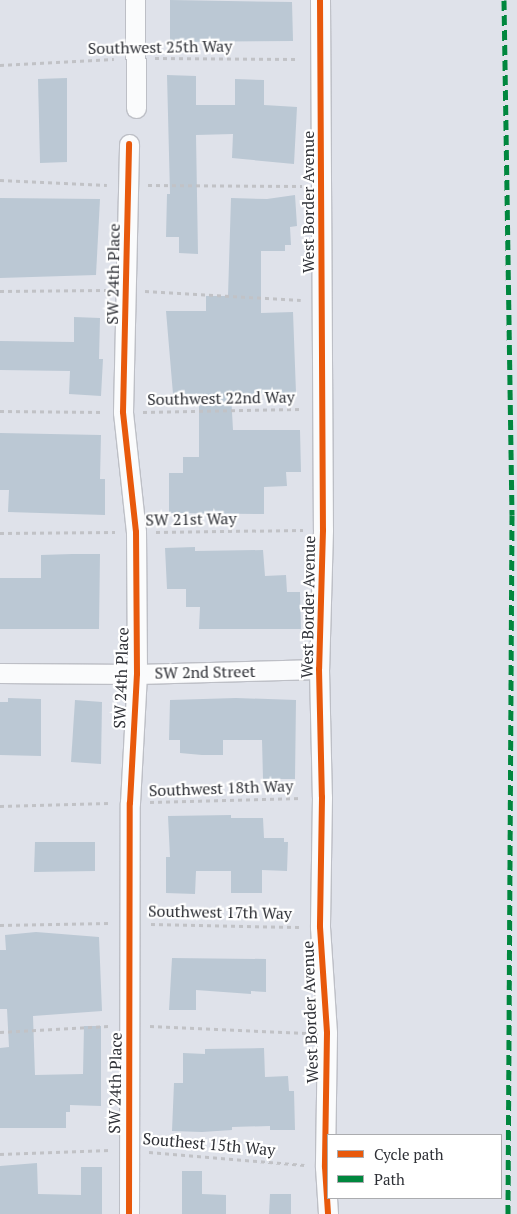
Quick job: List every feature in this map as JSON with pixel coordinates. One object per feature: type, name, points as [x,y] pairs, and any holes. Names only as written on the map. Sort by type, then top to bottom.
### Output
[{"type":"street","points":[[135,0],[136,108]]},
{"type":"street","name":"West Border Avenue","points":[[320,0],[323,530],[319,669],[322,798],[320,927],[327,1034],[325,1167],[327,1198]]},
{"type":"street","name":"SW 24th Place","points":[[129,144],[123,412],[136,532],[137,674],[130,803],[129,1214]]},
{"type":"street","name":"SW 2nd Street","points":[[0,673],[137,674],[319,669]]},
{"type":"street","name":"West Border Avenue","points":[[327,1199],[328,1214]]},
{"type":"path","points":[[0,180],[127,185],[322,186]]},
{"type":"path","points":[[0,291],[127,290],[322,301]]},
{"type":"path","points":[[0,1032],[129,1026],[327,1034]]},
{"type":"building","points":[[170,0],[292,2],[293,41],[170,42]]},
{"type":"building","points":[[167,75],[196,76],[196,105],[235,105],[235,79],[264,80],[264,105],[297,107],[294,164],[232,158],[233,134],[196,135],[198,254],[179,253],[179,237],[166,237],[167,194],[170,194]]},
{"type":"building","points":[[67,78],[67,162],[40,163],[38,79]]},
{"type":"building","points":[[295,195],[297,226],[290,227],[291,245],[285,245],[285,251],[261,251],[261,313],[293,312],[296,393],[231,394],[233,430],[300,430],[301,472],[286,472],[287,486],[264,487],[264,514],[169,513],[169,473],[183,473],[183,457],[199,457],[199,394],[173,394],[166,311],[206,311],[206,296],[228,296],[231,198],[267,199]]},
{"type":"building","points":[[0,198],[100,199],[96,275],[0,278]]},
{"type":"building","points":[[74,317],[100,318],[99,359],[103,359],[101,396],[69,394],[70,371],[0,370],[0,341],[74,342]]},
{"type":"building","points":[[0,433],[101,435],[100,479],[105,479],[105,515],[8,512],[9,490],[0,490]]},
{"type":"building","points":[[195,547],[195,551],[263,550],[265,576],[286,575],[287,592],[300,592],[301,629],[199,629],[200,607],[186,607],[186,589],[167,589],[165,548]]},
{"type":"building","points":[[100,554],[99,629],[0,629],[0,578],[41,578],[41,555]]},
{"type":"building","points":[[8,698],[41,699],[41,756],[0,755],[0,702],[8,702]]},
{"type":"building","points":[[236,698],[296,700],[295,779],[263,779],[262,740],[223,740],[223,755],[202,755],[180,753],[180,740],[169,740],[170,700]]},
{"type":"building","points":[[75,700],[102,702],[101,764],[71,762]]},
{"type":"building","points":[[231,815],[231,818],[263,818],[264,838],[284,838],[284,842],[288,842],[287,871],[262,870],[262,893],[231,893],[231,871],[196,871],[195,894],[166,893],[166,857],[170,857],[168,816]]},
{"type":"building","points":[[35,842],[95,842],[95,871],[34,872]]},
{"type":"building","points":[[36,932],[99,937],[102,1011],[33,1016],[35,1075],[83,1074],[84,1026],[101,1026],[101,1106],[70,1105],[70,1112],[66,1112],[66,1128],[0,1128],[0,1048],[9,1047],[7,1009],[0,1009],[0,950],[6,950],[5,935]]},
{"type":"building","points":[[172,958],[266,959],[266,992],[251,991],[251,994],[196,990],[196,1010],[169,1010]]},
{"type":"building","points":[[264,1048],[265,1077],[288,1076],[289,1091],[294,1091],[295,1130],[270,1130],[270,1126],[232,1127],[232,1130],[202,1132],[172,1131],[174,1083],[183,1083],[183,1053],[205,1054],[205,1049]]},
{"type":"building","points":[[37,1163],[38,1194],[81,1195],[81,1167],[102,1167],[102,1214],[0,1214],[0,1166]]},
{"type":"building","points":[[182,1171],[202,1171],[202,1194],[226,1195],[226,1214],[182,1214]]},
{"type":"building","points":[[270,1194],[291,1194],[291,1214],[269,1214]]},
{"type":"marked path","points":[[504,0],[512,515],[508,1214]]},
{"type":"cycle path","points":[[320,0],[323,530],[319,669],[322,797],[320,927],[327,1033],[325,1167],[327,1198]]},
{"type":"cycle path","points":[[129,144],[123,412],[136,532],[137,674],[130,803],[129,1214]]},
{"type":"cycle path","points":[[327,1199],[328,1214]]}]
